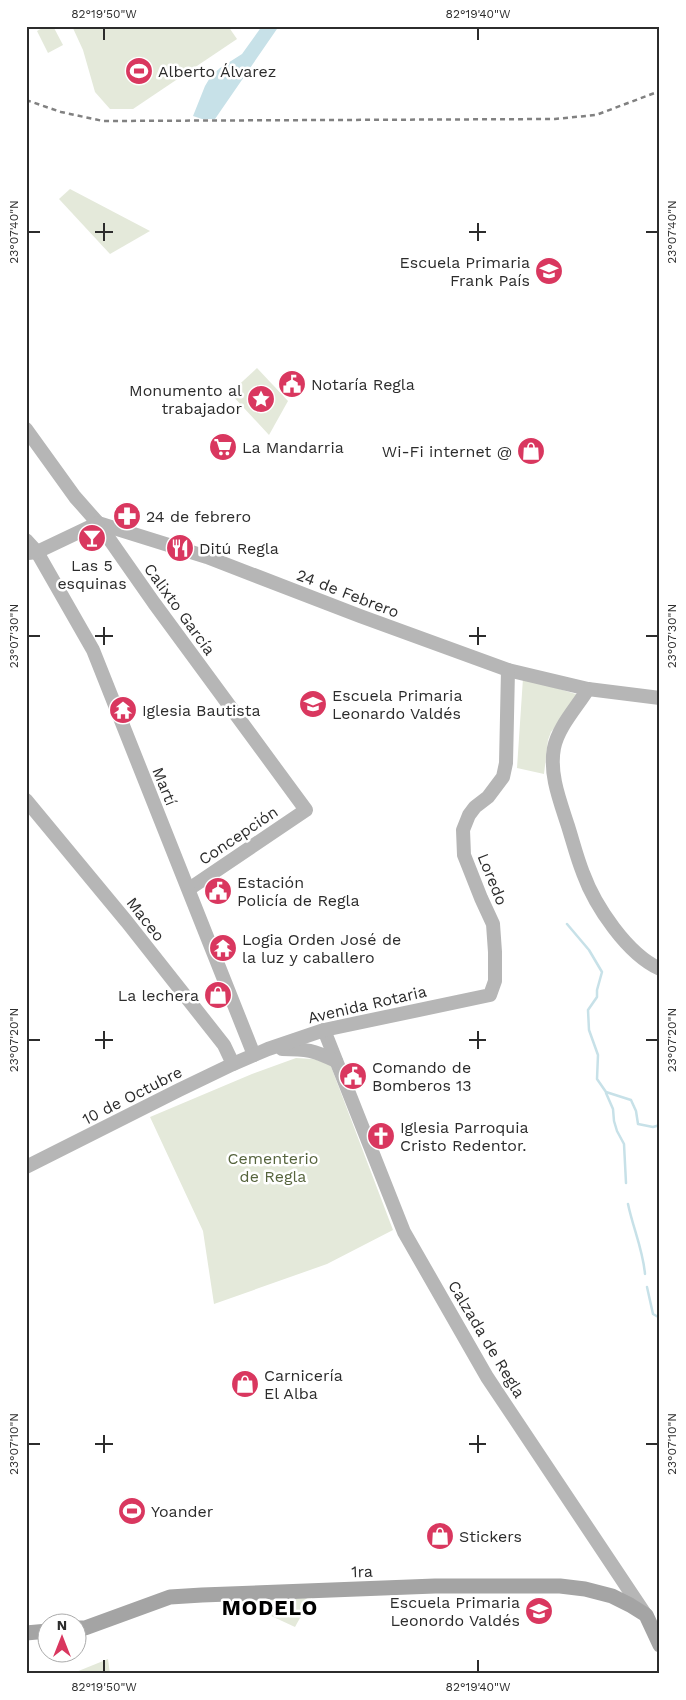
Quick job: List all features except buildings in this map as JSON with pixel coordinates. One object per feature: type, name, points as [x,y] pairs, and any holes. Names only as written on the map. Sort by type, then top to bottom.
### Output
[{"type":"main road","name":"Calixto García","points":[[26,429],[75,497],[98,523],[159,611],[306,810]]},
{"type":"main road","points":[[32,553],[98,523]]},
{"type":"main road","name":"24 de Febrero","points":[[98,523],[207,557],[508,670],[588,689],[660,698]]},
{"type":"main road","name":"Martí","points":[[26,540],[32,553],[93,650],[254,1055]]},
{"type":"main road","name":"Loredo","points":[[490,995],[495,980],[493,924],[464,855],[463,830],[474,808],[488,797],[503,777],[506,763],[508,670]]},
{"type":"main road","points":[[588,689],[558,735],[554,750],[554,777],[561,807],[583,874],[602,912],[626,942],[642,958],[659,969]]},
{"type":"main road","points":[[579,704],[610,692]]},
{"type":"main road","name":"Maceo","points":[[26,800],[224,1045],[233,1064]]},
{"type":"main road","name":"Concepción","points":[[189,889],[306,810]]},
{"type":"main road","name":"Avenida Rotaria","points":[[254,1055],[324,1030],[490,995]]},
{"type":"main road","name":"Calzada de Regla","points":[[324,1030],[404,1232],[487,1376],[646,1615],[659,1641]]},
{"type":"main road","points":[[244,1032],[264,1046],[318,1052],[336,1061]]},
{"type":"main road","name":"10 de Octubre","points":[[26,1167],[254,1055]]},
{"type":"main road","name":"1ra","points":[[88,1627],[170,1597],[202,1594],[435,1586],[560,1586],[585,1589],[612,1596],[646,1615]]},
{"type":"green space","points":[[46,26],[53,26],[63,45],[48,53],[37,31]]},
{"type":"green space","name":"Alberto Álvarez","points":[[72,26],[228,26],[237,39],[133,109],[110,109],[95,92],[83,50]]},
{"type":"green space","points":[[70,189],[150,231],[110,254],[59,199]]},
{"type":"green space","points":[[257,368],[288,401],[269,435],[230,393]]},
{"type":"green space","points":[[523,678],[579,695],[551,732],[548,740],[544,774],[517,768]]},
{"type":"green space","name":"Cementerio de Regla","points":[[296,1058],[313,1059],[330,1064],[393,1230],[327,1264],[214,1304],[203,1231],[150,1117],[252,1074]]},
{"type":"green space","points":[[311,1598],[295,1627],[239,1601]]},
{"type":"green space","points":[[108,1659],[110,1674],[71,1674]]},
{"type":"water","points":[[262,26],[279,26],[215,119],[202,119],[193,116],[211,76],[242,54]]},
{"type":"waterway","points":[[567,924],[589,950],[602,972],[597,997],[588,1010],[589,1030],[598,1055],[597,1079],[606,1092],[631,1100],[636,1111],[638,1124],[653,1127],[660,1125]]},
{"type":"waterway","points":[[606,1093],[613,1109],[617,1131],[624,1144],[626,1183]]},
{"type":"waterway","points":[[628,1204],[645,1274]]},
{"type":"waterway","points":[[647,1287],[653,1314],[660,1318]]},
{"type":"railway","points":[[26,100],[61,112],[103,121],[555,119],[596,115],[660,91]]},
{"type":"place","name":"Alberto Álvarez","points":[[139,71]]},
{"type":"place","name":"Escuela Primaria Frank País","points":[[549,271]]},
{"type":"place","name":"Notaría Regla","points":[[292,384]]},
{"type":"place","name":"Monumento al trabajador","points":[[261,399]]},
{"type":"place","name":"La Mandarria","points":[[223,447]]},
{"type":"place","name":"Wi-Fi internet @","points":[[531,451]]},
{"type":"place","name":"24 de febrero","points":[[127,516]]},
{"type":"place","name":"Las 5 esquinas","points":[[92,538]]},
{"type":"place","name":"Ditú Regla","points":[[180,548]]},
{"type":"place","name":"Escuela Primaria Leonardo Valdés","points":[[313,704]]},
{"type":"place","name":"Iglesia Bautista","points":[[123,710]]},
{"type":"place","name":"Estación Policía de Regla","points":[[218,891]]},
{"type":"place","name":"Logia Orden José de la luz y caballero","points":[[223,948]]},
{"type":"place","name":"La lechera","points":[[218,995]]},
{"type":"place","name":"Comando de Bomberos 13","points":[[353,1076]]},
{"type":"place","name":"Iglesia Parroquia Cristo Redentor.","points":[[381,1136]]},
{"type":"place","name":"Carnicería El Alba","points":[[245,1384]]},
{"type":"place","name":"Yoander","points":[[132,1511]]},
{"type":"place","name":"Stickers","points":[[440,1536]]},
{"type":"place","name":"Escuela Primaria Leonordo Valdés","points":[[539,1611]]},
{"type":"district","name":"MODELO","points":[[270,1608]]}]
